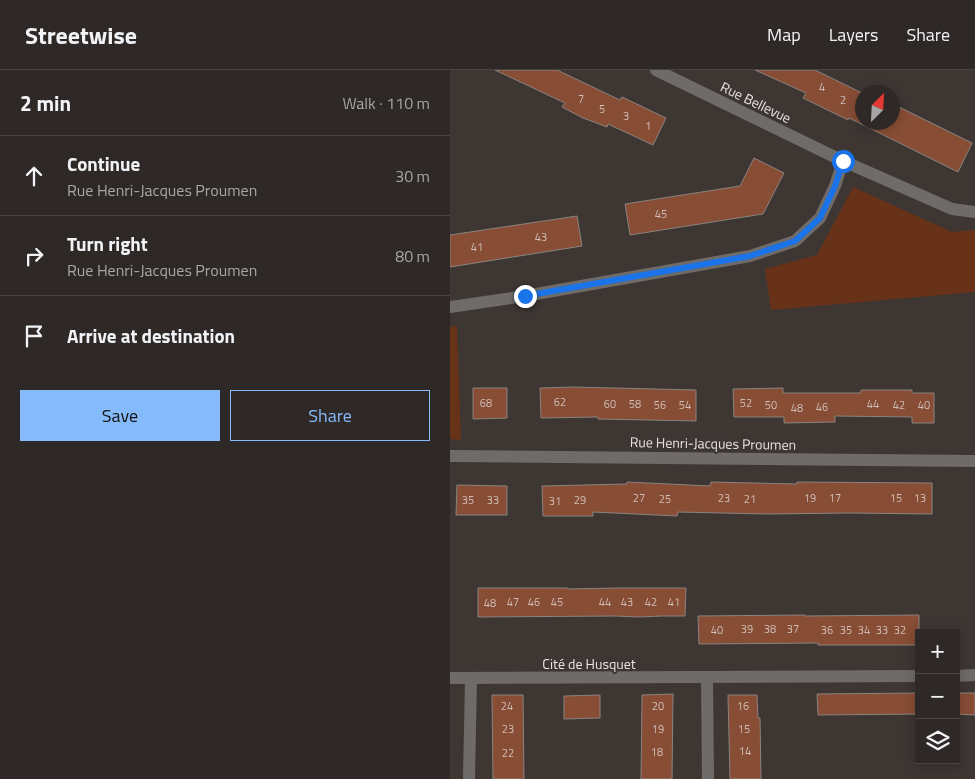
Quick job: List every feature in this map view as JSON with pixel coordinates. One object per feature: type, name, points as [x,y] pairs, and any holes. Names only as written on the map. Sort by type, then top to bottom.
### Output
[{"type":"street","name":"Rue Bellevue","points":[[656,70],[843,161],[952,209],[975,212]]},
{"type":"street","points":[[450,307],[525,296],[750,256],[795,241],[820,218],[835,186],[843,161]]},
{"type":"street","name":"Rue Henri-Jacques Proumen","points":[[450,456],[975,460]]},
{"type":"street","name":"Cité de Husquet","points":[[450,678],[915,676]]},
{"type":"street","points":[[469,779],[471,678]]},
{"type":"street","points":[[707,678],[708,779]]},
{"type":"shaded area","points":[[853,187],[952,232],[975,230],[975,292],[771,310],[765,269],[817,255]]},
{"type":"shaded area","points":[[457,326],[461,440],[450,439],[450,327]]},
{"type":"building","points":[[495,70],[557,70],[620,100],[622,97],[666,118],[653,145],[608,124],[607,127],[583,118],[562,107],[565,103]]},
{"type":"building","points":[[755,70],[815,70],[855,90],[855,121],[849,118],[848,120],[803,98],[806,93]]},
{"type":"building","points":[[900,107],[972,143],[958,172],[873,130],[900,130]]},
{"type":"building","points":[[754,158],[784,173],[763,214],[630,235],[625,204],[740,186]]},
{"type":"building","points":[[577,216],[582,246],[450,267],[450,235]]},
{"type":"building","points":[[473,388],[507,388],[507,418],[473,419]]},
{"type":"building","points":[[540,388],[696,390],[696,421],[598,419],[598,417],[541,418]]},
{"type":"building","points":[[783,388],[783,393],[861,393],[861,390],[912,390],[912,393],[934,393],[934,423],[912,423],[912,417],[835,416],[835,422],[784,423],[784,417],[734,417],[733,389]]},
{"type":"building","points":[[627,482],[710,486],[711,482],[797,484],[797,482],[932,483],[932,514],[678,512],[677,516],[593,512],[593,516],[543,516],[542,486],[627,484]]},
{"type":"building","points":[[457,485],[507,486],[507,515],[456,515]]},
{"type":"building","points":[[478,588],[686,588],[685,616],[478,617]]},
{"type":"building","points":[[919,615],[919,629],[915,629],[915,645],[818,645],[818,643],[699,644],[698,616]]},
{"type":"building","points":[[915,693],[915,714],[818,715],[817,694]]},
{"type":"building","points":[[960,693],[975,693],[975,715],[960,714]]},
{"type":"building","points":[[673,694],[672,779],[641,779],[642,695]]},
{"type":"building","points":[[492,695],[523,695],[524,779],[493,779]]},
{"type":"building","points":[[600,695],[600,718],[564,719],[564,696]]},
{"type":"building","points":[[728,695],[757,695],[758,718],[760,718],[761,779],[730,779]]},
{"type":"route","points":[[525,296],[750,256],[795,241],[820,218],[835,186],[843,161]]}]
